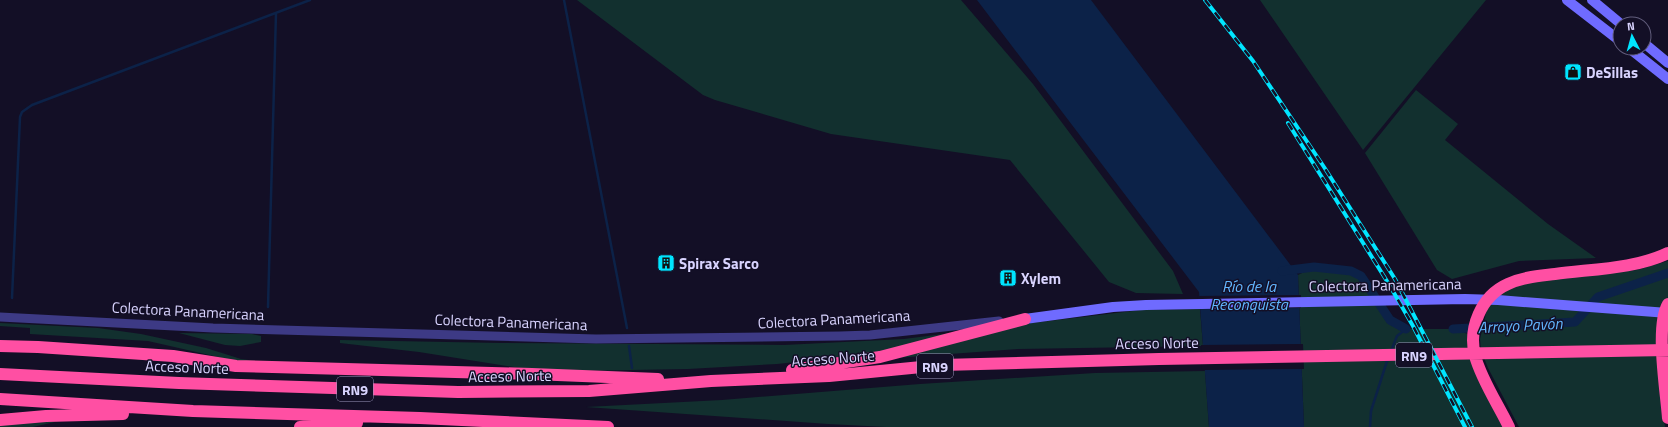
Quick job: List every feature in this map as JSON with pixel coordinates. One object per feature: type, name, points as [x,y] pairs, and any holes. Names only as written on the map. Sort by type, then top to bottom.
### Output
[{"type":"highway","points":[[1510,427],[1478,364],[1475,354],[1474,336],[1478,317],[1486,302],[1507,284],[1518,280],[1534,276],[1636,263],[1668,253]]},
{"type":"highway","points":[[1668,304],[1663,315],[1661,335],[1668,418]]},
{"type":"highway","points":[[0,346],[173,356],[236,366],[532,374],[710,381],[811,368],[880,357],[1024,319]]},
{"type":"highway","name":"Acceso Norte","points":[[0,374],[179,383],[458,392],[589,391],[710,381],[829,376],[942,365],[1159,359],[1668,350]]},
{"type":"highway","name":"RN9","points":[[0,399],[193,411],[420,418],[608,427]]},
{"type":"highway","points":[[0,420],[46,416],[193,411]]},
{"type":"highway","points":[[300,427],[420,418]]},
{"type":"main road","points":[[1567,0],[1612,35]]},
{"type":"main road","points":[[1592,0],[1612,17]]},
{"type":"main road","points":[[1652,50],[1668,63]]},
{"type":"main road","points":[[1638,56],[1668,79]]},
{"type":"main road","name":"Colectora Panamericana","points":[[1024,319],[1113,307],[1182,304],[1438,299],[1498,300],[1668,312]]},
{"type":"street","name":"Colectora Panamericana","points":[[0,317],[213,328],[596,339],[714,339],[870,335],[1024,319]]},
{"type":"green space","points":[[577,0],[961,0],[1033,84],[1173,271],[1183,294],[1136,293],[1109,282],[1010,160],[831,134],[715,100],[703,95]]},
{"type":"green space","points":[[1260,0],[1486,0],[1363,150]]},
{"type":"green space","points":[[1416,90],[1458,124],[1445,140],[1548,224],[1596,258],[1519,261],[1452,279],[1437,270],[1365,153]]},
{"type":"green space","points":[[1668,261],[1668,298],[1662,304],[1659,368],[1665,427],[1519,427],[1488,368],[1481,350],[1480,339],[1487,309],[1505,290],[1527,281],[1637,270]]},
{"type":"green space","points":[[1314,267],[1351,271],[1361,276],[1390,320],[1406,329],[1453,329],[1474,336],[1474,347],[1509,427],[1304,427],[1298,275]]},
{"type":"green space","points":[[1200,309],[1203,346],[1018,349],[882,359],[1032,323],[1141,310]]},
{"type":"green space","points":[[0,323],[98,328],[141,334],[206,348],[241,359],[263,362],[240,362],[148,341],[30,334],[30,328],[0,326]]},
{"type":"green space","points":[[974,330],[887,352],[777,364],[688,369],[574,371],[520,368],[419,352],[340,343],[340,340],[784,345],[904,339]]},
{"type":"green space","points":[[179,333],[252,334],[261,336],[261,342],[240,346],[225,345]]},
{"type":"green space","points":[[1205,371],[1209,427],[886,427],[586,407],[722,400],[920,384],[1095,373]]},
{"type":"green space","points":[[59,421],[33,427],[0,427],[0,425]]},
{"type":"water","name":"Río de la Reconquista","points":[[977,0],[1091,0],[1298,275],[1304,427],[1209,427],[1199,292]]},
{"type":"pier","points":[[1301,295],[1301,308],[1198,309],[1197,296]]},
{"type":"pier","points":[[1303,344],[1304,369],[1202,370],[1201,345]]},
{"type":"waterway","points":[[12,298],[20,117],[22,112],[32,105],[310,0]]},
{"type":"waterway","points":[[564,0],[627,328]]},
{"type":"waterway","points":[[268,307],[276,13]]},
{"type":"waterway","name":"Arroyo Pavón","points":[[1282,271],[1314,267],[1351,271],[1361,276],[1390,320],[1406,329]]},
{"type":"waterway","name":"Arroyo Pavón","points":[[1453,329],[1575,322],[1598,297],[1668,273]]},
{"type":"waterway","points":[[1391,351],[1397,336],[1406,329]]},
{"type":"waterway","points":[[629,346],[632,368]]},
{"type":"waterway","points":[[1370,427],[1371,411],[1388,358]]},
{"type":"railway","points":[[1205,0],[1253,61],[1324,167],[1395,279],[1472,427]]},
{"type":"railway","points":[[1288,123],[1390,286],[1413,326],[1465,427]]},
{"type":"place","name":"DeSillas","points":[[1573,72]]},
{"type":"place","name":"Spirax Sarco","points":[[666,263]]},
{"type":"place","name":"Xylem","points":[[1008,278]]}]
